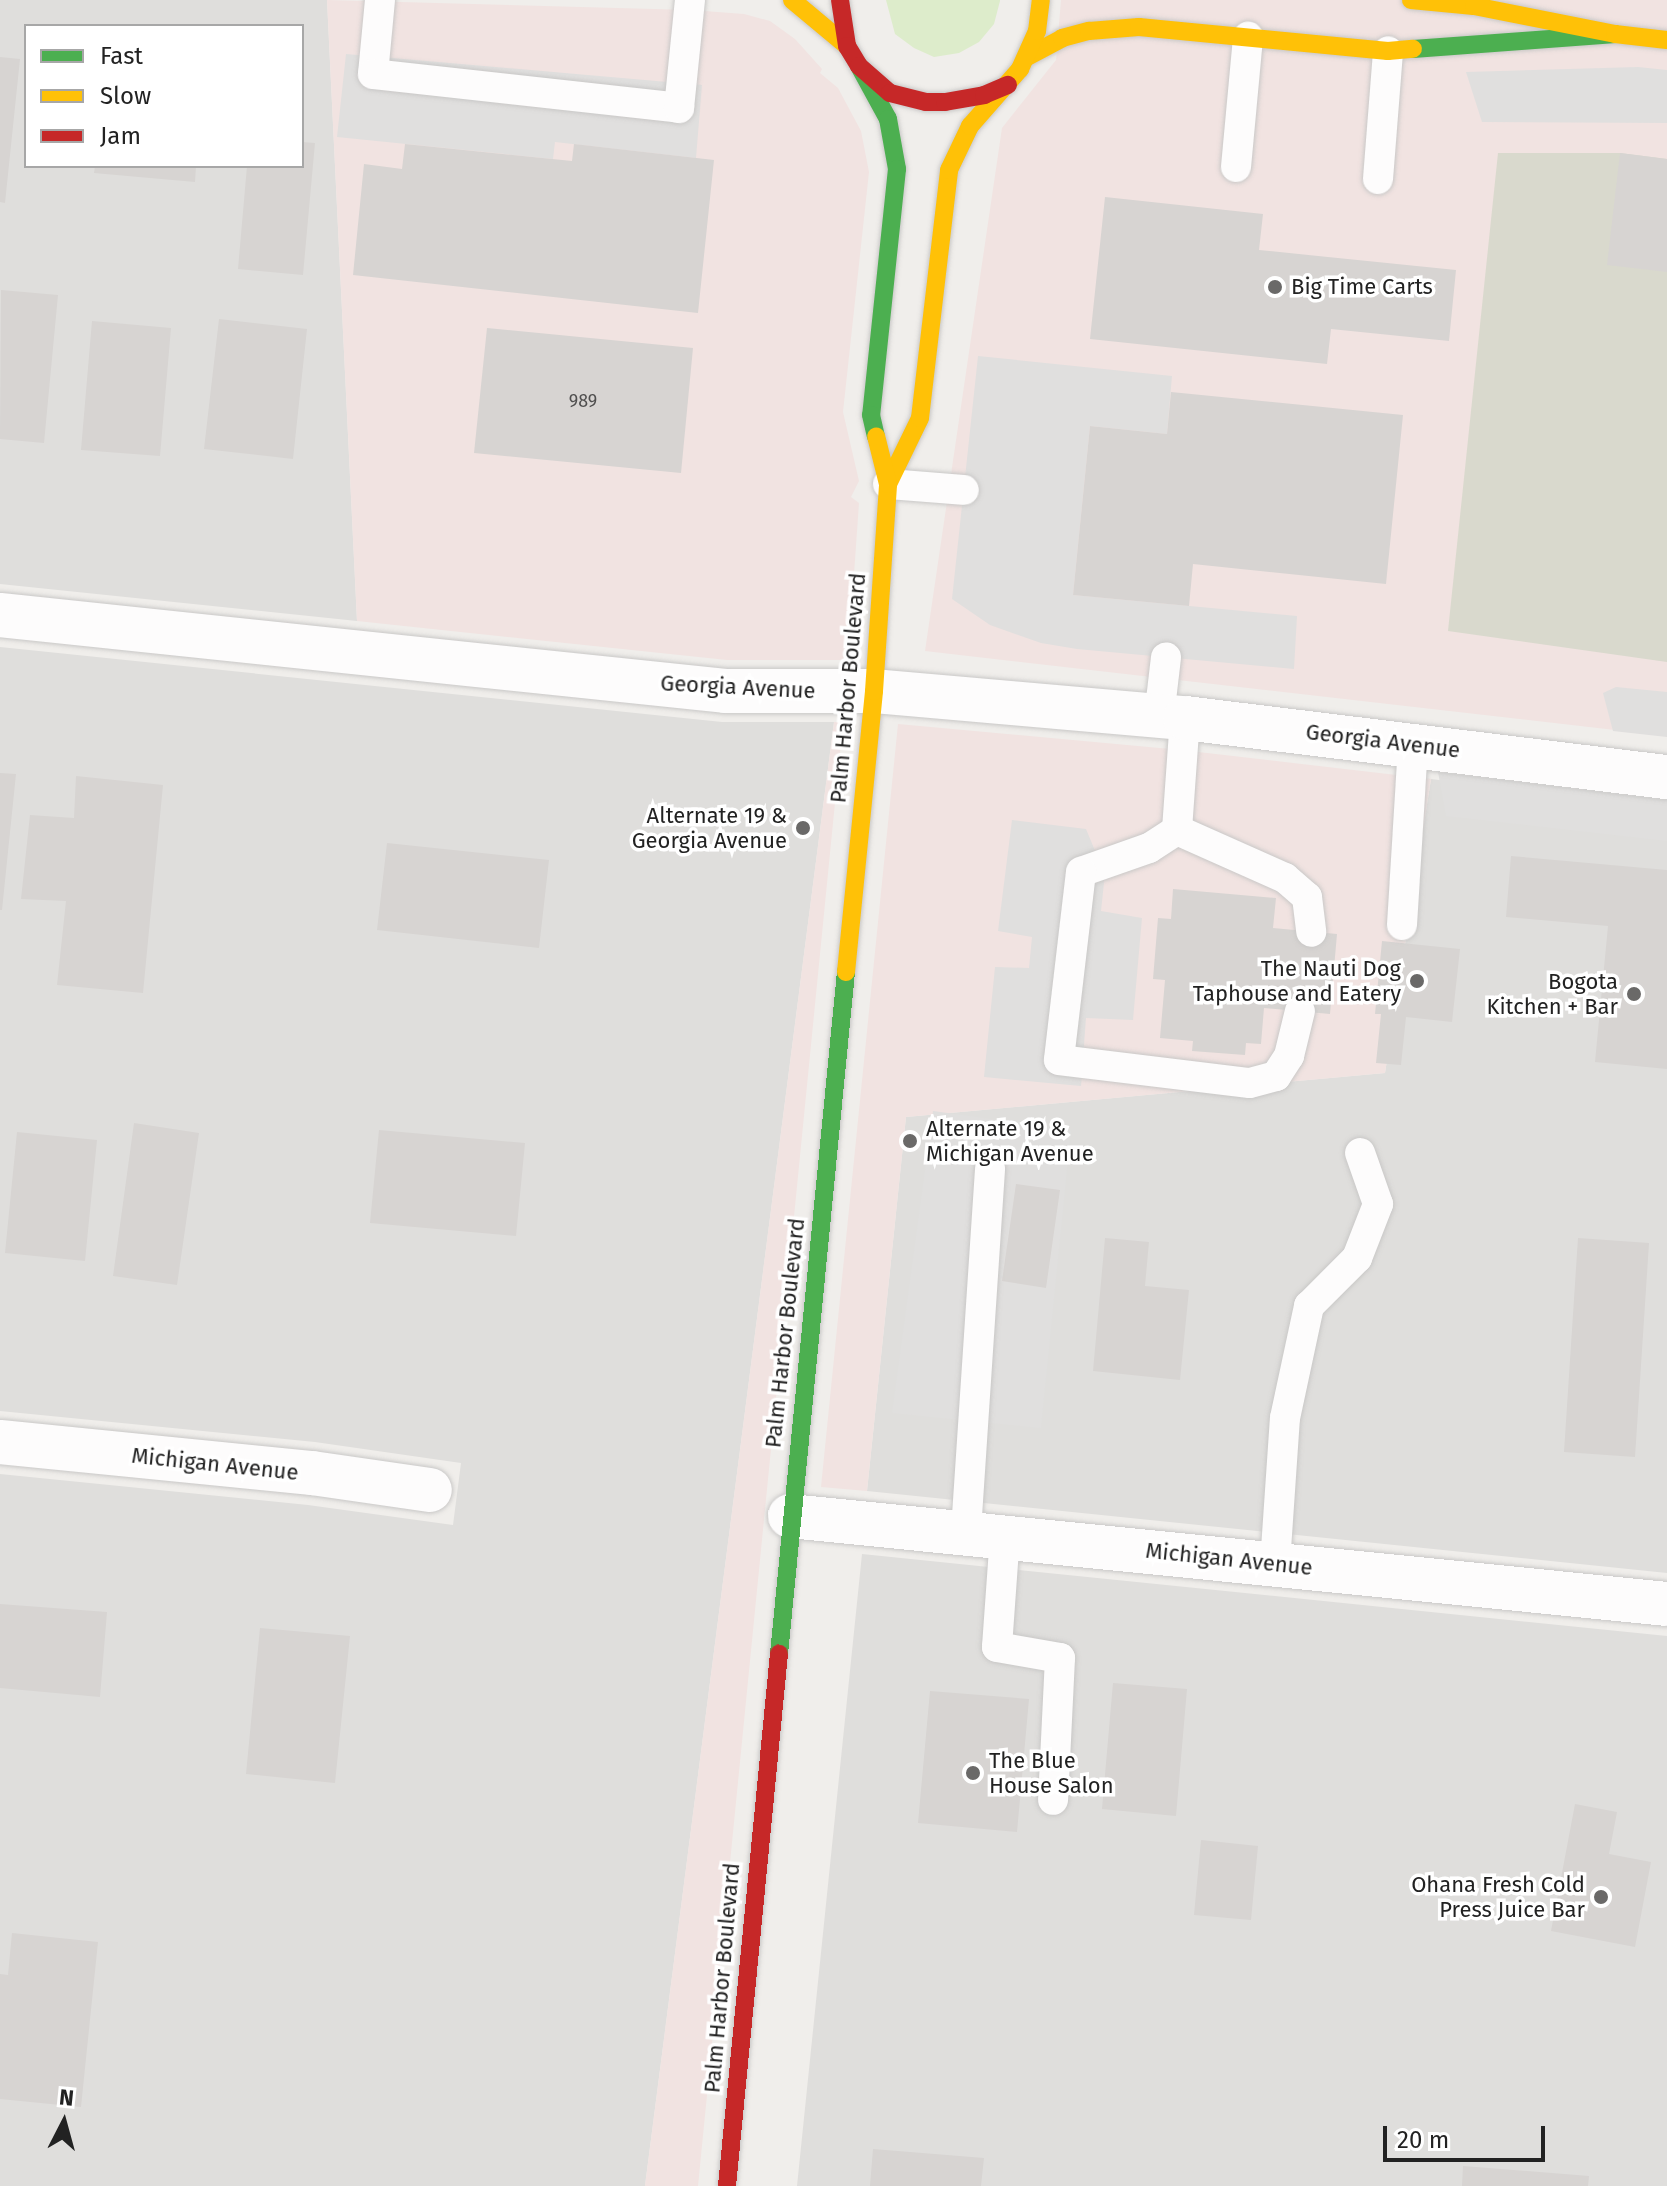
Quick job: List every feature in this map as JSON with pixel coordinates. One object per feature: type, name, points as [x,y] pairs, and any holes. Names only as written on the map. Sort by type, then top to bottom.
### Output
[{"type":"main road","points":[[792,0],[847,46]]},
{"type":"main road","points":[[840,0],[847,46]]},
{"type":"main road","points":[[1027,57],[1037,31],[1041,0]]},
{"type":"main road","points":[[1411,0],[1474,6],[1615,34],[1667,40]]},
{"type":"main road","points":[[1027,57],[1062,38],[1089,31],[1139,27],[1388,51],[1615,34]]},
{"type":"main road","name":"Palm Harbor Boulevard","points":[[727,2186],[790,1516],[874,691],[888,484],[871,415],[897,169],[888,119],[847,46]]},
{"type":"main road","name":"Palm Harbor Boulevard","points":[[888,484],[920,418],[949,170],[970,126],[1008,85],[1027,57]]},
{"type":"main road","points":[[859,66],[890,93],[926,102],[966,100],[1008,85]]},
{"type":"street","name":"Georgia Avenue","points":[[0,615],[725,691],[874,691],[1172,718],[1413,744],[1667,777]]},
{"type":"street","name":"Michigan Avenue","points":[[0,1442],[312,1473],[430,1490]]},
{"type":"street","name":"Michigan Avenue","points":[[790,1516],[985,1533],[1667,1604]]},
{"type":"lane","points":[[380,0],[373,74],[679,108],[690,0]]},
{"type":"lane","points":[[1236,167],[1248,37]]},
{"type":"lane","points":[[1378,179],[1388,51]]},
{"type":"lane","points":[[888,484],[964,490]]},
{"type":"lane","points":[[1166,657],[1177,830]]},
{"type":"lane","points":[[1402,925],[1413,744]]},
{"type":"lane","points":[[1177,830],[1285,878],[1307,897],[1311,932]]},
{"type":"lane","points":[[1177,830],[1149,848],[1081,872],[1059,1060],[1250,1083],[1276,1076],[1289,1056],[1300,1011]]},
{"type":"lane","points":[[1275,1564],[1285,1418],[1309,1306],[1357,1258],[1378,1204],[1360,1153]]},
{"type":"lane","points":[[990,1169],[985,1533],[997,1647],[1060,1658],[1053,1800]]},
{"type":"shaded area","points":[[0,0],[327,0],[357,621],[0,584]]},
{"type":"shaded area","points":[[327,0],[744,14],[770,21],[795,39],[822,69],[820,73],[838,88],[861,131],[869,172],[843,412],[859,481],[851,497],[859,503],[848,660],[727,660],[357,621]]},
{"type":"shaded area","points":[[1061,0],[1667,0],[1667,736],[925,651],[1002,128],[1056,60]]},
{"type":"shaded area","points":[[346,54],[702,85],[696,158],[555,142],[553,159],[337,137]]},
{"type":"shaded area","points":[[1638,67],[1667,70],[1667,123],[1482,122],[1466,72]]},
{"type":"shaded area","points":[[1498,153],[1620,153],[1667,159],[1667,662],[1448,631]]},
{"type":"shaded area","points":[[978,356],[1172,376],[1167,434],[1090,426],[1073,595],[1297,616],[1294,669],[1041,643],[990,625],[952,599]]},
{"type":"shaded area","points":[[0,647],[722,722],[834,722],[645,2186],[0,2186],[0,1474],[308,1505],[453,1525],[461,1463],[315,1442],[0,1411]]},
{"type":"shaded area","points":[[1616,687],[1667,692],[1667,737],[1613,731],[1603,693]]},
{"type":"shaded area","points":[[834,722],[843,722],[698,2186],[645,2186]]},
{"type":"shaded area","points":[[898,724],[1181,750],[1431,779],[1385,1073],[906,1117],[867,1491],[821,1487]]},
{"type":"shaded area","points":[[1438,772],[1667,800],[1667,841],[1446,816]]},
{"type":"shaded area","points":[[1431,779],[1667,809],[1667,1573],[867,1491],[906,1117],[1385,1073]]},
{"type":"shaded area","points":[[1012,820],[1086,829],[1101,865],[1104,883],[1101,911],[1142,918],[1133,1020],[1086,1018],[1081,1086],[984,1077],[995,967],[1029,968],[1032,937],[998,931]]},
{"type":"shaded area","points":[[933,1111],[1071,1130],[1041,1428],[892,1413]]},
{"type":"shaded area","points":[[862,1554],[1667,1636],[1667,2186],[797,2186]]},
{"type":"green space","points":[[886,0],[1000,1],[994,24],[979,42],[959,53],[934,57],[914,48],[895,34]]},
{"type":"building","points":[[0,57],[20,59],[5,203],[0,202]]},
{"type":"building","points":[[304,142],[315,143],[303,275],[238,269],[247,168],[304,168]]},
{"type":"building","points":[[405,144],[572,161],[574,144],[714,160],[698,313],[353,275],[364,164],[402,169]]},
{"type":"building","points":[[1620,153],[1667,159],[1667,272],[1607,265]]},
{"type":"building","points":[[95,168],[196,168],[195,182],[94,173]]},
{"type":"building","name":"Big Time Carts","points":[[1105,197],[1263,214],[1259,250],[1456,270],[1449,341],[1331,329],[1327,364],[1090,339]]},
{"type":"building","points":[[1,290],[58,295],[44,443],[0,439]]},
{"type":"building","points":[[219,319],[307,329],[293,459],[204,449]]},
{"type":"building","points":[[92,321],[171,328],[160,456],[81,450]]},
{"type":"building","points":[[487,328],[693,348],[681,473],[474,453]]},
{"type":"building","points":[[1171,392],[1403,415],[1386,584],[1193,564],[1189,606],[1073,595],[1090,426],[1167,434]]},
{"type":"building","points":[[0,773],[16,774],[2,910],[0,910]]},
{"type":"building","points":[[76,776],[163,785],[143,993],[57,985],[66,901],[21,899],[30,815],[74,818]]},
{"type":"building","points":[[387,843],[549,860],[539,948],[377,930]]},
{"type":"building","name":"Bogota Kitchen + Bar","points":[[1511,856],[1667,870],[1667,1069],[1595,1062],[1608,926],[1506,917]]},
{"type":"building","points":[[1173,889],[1276,898],[1273,928],[1337,934],[1330,1014],[1264,1008],[1261,1044],[1246,1043],[1245,1055],[1192,1051],[1193,1041],[1160,1038],[1165,980],[1153,979],[1158,918],[1171,919]]},
{"type":"building","name":"The Nauti Dog Taphouse and Eatery","points":[[1382,941],[1460,949],[1452,1022],[1406,1017],[1401,1065],[1376,1063],[1381,1014],[1375,1014]]},
{"type":"building","points":[[134,1123],[199,1133],[177,1285],[113,1276]]},
{"type":"building","points":[[379,1130],[525,1143],[516,1236],[370,1223]]},
{"type":"building","points":[[17,1132],[97,1140],[85,1261],[5,1253]]},
{"type":"building","points":[[1016,1184],[1060,1190],[1046,1288],[1002,1281]]},
{"type":"building","points":[[1105,1238],[1149,1242],[1145,1286],[1189,1290],[1180,1380],[1093,1371]]},
{"type":"building","points":[[1578,1238],[1649,1243],[1635,1457],[1564,1452]]},
{"type":"building","points":[[0,1604],[107,1612],[100,1697],[0,1688]]},
{"type":"building","points":[[260,1628],[350,1636],[335,1783],[246,1774]]},
{"type":"building","points":[[1113,1683],[1187,1689],[1176,1816],[1102,1809]]},
{"type":"building","name":"The Blue House Salon","points":[[930,1691],[1029,1699],[1017,1832],[918,1823]]},
{"type":"building","name":"Ohana Fresh Cold Press Juice Bar","points":[[1575,1804],[1617,1812],[1609,1854],[1651,1862],[1635,1947],[1551,1931]]},
{"type":"building","points":[[1201,1840],[1258,1846],[1251,1920],[1194,1915]]},
{"type":"building","points":[[12,1933],[98,1942],[81,2107],[0,2099],[0,1974],[8,1975]]},
{"type":"building","points":[[873,2149],[984,2158],[981,2186],[870,2186]]},
{"type":"building","points":[[1463,2166],[1589,2176],[1588,2186],[1462,2186]]},
{"type":"traffic: fast","points":[[1413,49],[1615,34]]},
{"type":"traffic: fast","points":[[859,66],[888,119],[897,169],[871,415],[876,436]]},
{"type":"traffic: fast","points":[[779,1654],[846,972]]},
{"type":"traffic: slow","points":[[792,0],[847,46]]},
{"type":"traffic: slow","points":[[888,484],[920,418],[949,170],[970,126],[1020,69],[1037,31],[1041,0]]},
{"type":"traffic: slow","points":[[1411,0],[1474,6],[1615,34],[1667,40]]},
{"type":"traffic: slow","points":[[1027,57],[1062,38],[1089,31],[1139,27],[1388,51],[1413,49]]},
{"type":"traffic: slow","points":[[846,972],[874,691],[888,484],[876,436]]},
{"type":"traffic: jam","points":[[840,0],[847,46],[859,66],[890,93],[926,102],[945,102],[984,95],[1008,85]]},
{"type":"traffic: jam","points":[[727,2186],[779,1654]]},
{"type":"place","name":"Big Time Carts","points":[[1275,287]]},
{"type":"place","name":"Alternate 19 & Georgia Avenue","points":[[803,828]]},
{"type":"place","name":"The Nauti Dog Taphouse and Eatery","points":[[1417,981]]},
{"type":"place","name":"Bogota Kitchen + Bar","points":[[1634,994]]},
{"type":"place","name":"Alternate 19 & Michigan Avenue","points":[[910,1141]]},
{"type":"place","name":"The Blue House Salon","points":[[973,1773]]},
{"type":"place","name":"Ohana Fresh Cold Press Juice Bar","points":[[1601,1897]]}]
